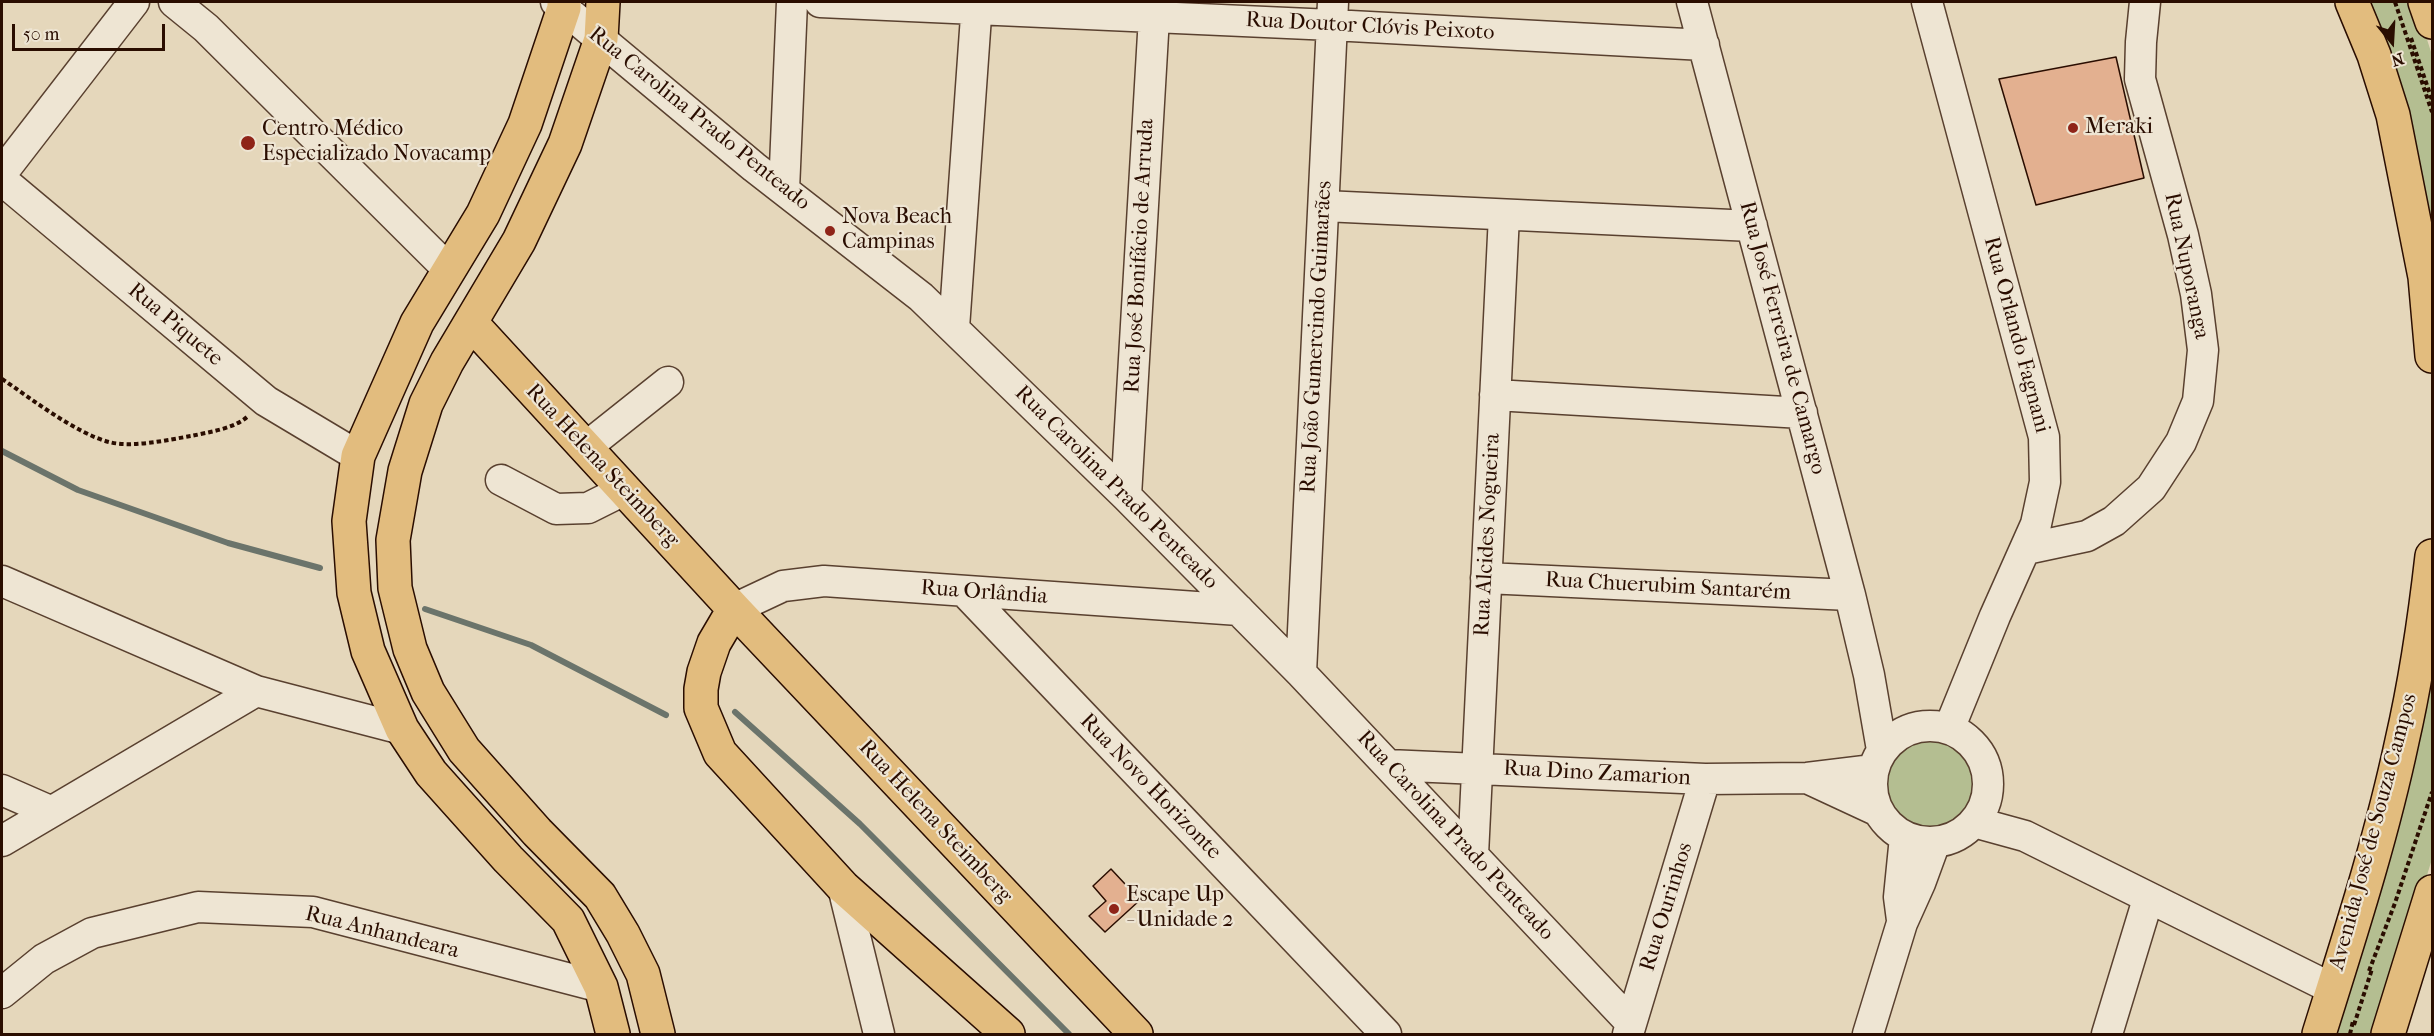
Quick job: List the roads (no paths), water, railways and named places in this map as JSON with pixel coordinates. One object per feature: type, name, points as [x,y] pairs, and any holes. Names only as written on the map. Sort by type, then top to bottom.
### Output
[{"type":"main road","points":[[603,2],[601,39],[565,144],[519,241],[447,362],[426,404],[405,471],[393,540],[395,588],[410,650],[428,692],[452,733],[464,750],[537,832],[600,896],[643,974],[658,1035]]},
{"type":"main road","points":[[2352,2],[2374,55],[2393,115],[2425,277],[2433,356]]},
{"type":"main road","points":[[2425,2],[2433,22]]},
{"type":"main road","points":[[562,4],[525,124],[483,214],[412,333],[358,456],[349,521],[354,592],[368,651],[402,729],[431,773],[508,859],[568,920],[601,987],[613,1035]]},
{"type":"main road","points":[[525,124],[565,144]]},
{"type":"main road","name":"Rua Helena Steimberg","points":[[471,323],[734,609],[1136,1035]]},
{"type":"main road","points":[[358,456],[380,458],[405,471]]},
{"type":"main road","name":"Avenida José de Souza Campos","points":[[2319,1035],[2362,892],[2428,641],[2433,556]]},
{"type":"main road","points":[[734,609],[714,643],[704,672],[701,708],[708,730],[720,753],[843,887],[1008,1035]]},
{"type":"main road","points":[[420,757],[433,757],[441,754],[448,745],[452,733]]},
{"type":"main road","points":[[2388,1035],[2433,892]]},
{"type":"street","points":[[2,173],[134,2]]},
{"type":"street","points":[[174,2],[206,28],[449,270]]},
{"type":"street","points":[[784,190],[792,2]]},
{"type":"street","name":"Rua Doutor Clóvis Peixoto","points":[[820,2],[976,5],[1154,17],[1333,13],[1704,45]]},
{"type":"street","name":"Rua José Ferreira de Camargo","points":[[1692,2],[1851,595],[1869,675],[1877,760]]},
{"type":"street","name":"Rua Orlando Fagnani","points":[[1927,2],[2044,437],[2045,482],[2036,524],[1995,616],[1949,729]]},
{"type":"street","name":"Rua Nuporanga","points":[[2026,549],[2087,536],[2114,521],[2151,488],[2181,442],[2198,401],[2203,350],[2196,294],[2183,235],[2140,79],[2145,2]]},
{"type":"street","name":"Rua Carolina Prado Penteado","points":[[562,4],[784,190],[921,297],[954,328],[1126,496],[1301,673],[1473,855],[1630,1029]]},
{"type":"street","points":[[954,328],[976,5]]},
{"type":"street","name":"Rua João Gumercindo Guimarães","points":[[1301,673],[1333,13]]},
{"type":"street","name":"Rua José Bonifácio de Arruda","points":[[1126,496],[1154,17]]},
{"type":"street","name":"Rua Piquete","points":[[2,180],[266,401],[358,456]]},
{"type":"street","points":[[1324,206],[1752,226]]},
{"type":"street","name":"Rua Alcides Nogueira","points":[[1473,855],[1504,215]]},
{"type":"street","points":[[585,448],[668,382]]},
{"type":"street","points":[[1495,395],[1802,413]]},
{"type":"street","points":[[501,480],[556,509],[588,508],[624,490]]},
{"type":"street","name":"Rua Chuerubim Santarém","points":[[1486,578],[1851,595]]},
{"type":"street","points":[[2,581],[256,691],[402,729]]},
{"type":"street","name":"Rua Orlândia","points":[[734,609],[783,586],[824,581],[1239,610]]},
{"type":"street","name":"Rua Novo Horizonte","points":[[965,592],[1386,1035]]},
{"type":"street","name":"Rua José Ferreira de Camargo","points":[[1869,675],[1914,728]]},
{"type":"street","points":[[2,841],[256,691]]},
{"type":"street","points":[[1931,725],[1949,729],[1965,737],[1977,750],[1985,765],[1988,783],[1980,811],[1956,835],[1935,842],[1905,837],[1889,826],[1878,811],[1871,791],[1877,760],[1891,740],[1914,728],[1931,725]]},
{"type":"street","name":"Rua Dino Zamarion","points":[[1388,765],[1705,779],[1806,778],[1877,760]]},
{"type":"street","name":"Rua Dino Zamarion","points":[[1806,778],[1878,811]]},
{"type":"street","name":"Rua Ourinhos","points":[[1630,1029],[1705,779]]},
{"type":"street","points":[[2,790],[50,812]]},
{"type":"street","points":[[1980,811],[2148,899],[2333,989]]},
{"type":"street","points":[[1902,923],[1899,897],[1905,837]]},
{"type":"street","points":[[1868,1035],[1902,923],[1920,884],[1935,842]]},
{"type":"street","points":[[843,887],[879,1035]]},
{"type":"street","points":[[2107,1035],[2148,899]]},
{"type":"street","name":"Rua Anhandeara","points":[[2,993],[44,959],[92,933],[198,907],[313,912],[601,987]]},
{"type":"waterway","points":[[2,451],[78,490],[228,543],[320,568]]},
{"type":"waterway","points":[[425,609],[531,645],[666,715]]},
{"type":"waterway","points":[[735,712],[860,824],[1069,1034]]},
{"type":"place","name":"Meraki","points":[[2073,128]]},
{"type":"place","name":"Centro Médico Especializado Novacamp","points":[[248,143]]},
{"type":"place","name":"Nova Beach Campinas","points":[[830,231]]},
{"type":"place","name":"Escape Up - Unidade 2","points":[[1114,909]]}]
